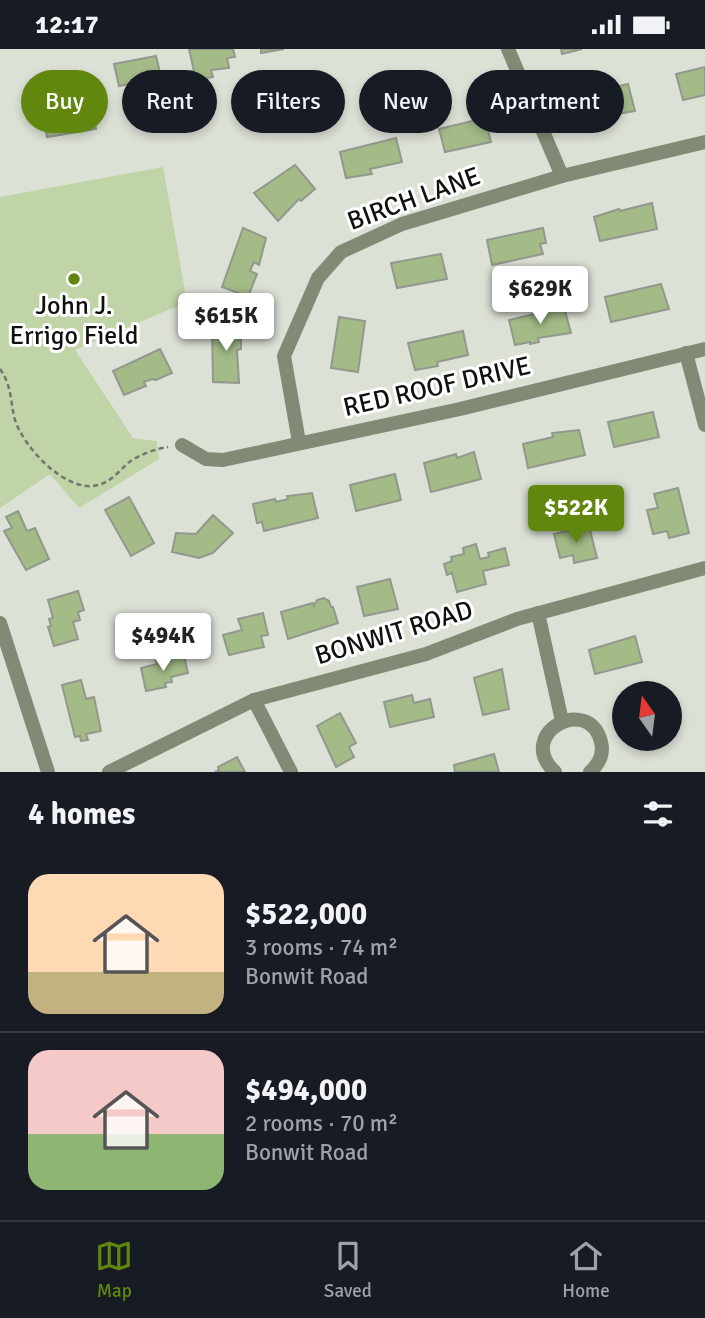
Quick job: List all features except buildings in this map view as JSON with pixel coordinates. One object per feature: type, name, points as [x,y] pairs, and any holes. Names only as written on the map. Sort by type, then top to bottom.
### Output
[{"type":"street","points":[[508,49],[562,176]]},
{"type":"street","name":"BIRCH LANE","points":[[299,442],[284,356],[318,278],[341,252],[401,224],[562,176],[705,142]]},
{"type":"street","name":"RED ROOF DRIVE","points":[[182,445],[206,459],[223,460],[460,409],[705,349]]},
{"type":"street","points":[[686,353],[705,425]]},
{"type":"street","name":"BONWIT ROAD","points":[[109,772],[254,700],[426,654],[538,613],[705,568]]},
{"type":"street","points":[[538,613],[562,721]]},
{"type":"street","points":[[0,623],[48,772]]},
{"type":"street","points":[[254,700],[291,772]]},
{"type":"street","points":[[555,772],[546,763],[543,744],[547,734],[562,721],[580,720],[596,731],[600,739],[601,758],[590,772]]},
{"type":"path","points":[[0,369],[9,381],[15,419],[29,446],[46,465],[77,485],[102,485],[130,462],[158,449],[182,445]]},
{"type":"green space","points":[[163,167],[187,302],[75,350],[133,438],[157,441],[159,459],[79,508],[50,474],[0,508],[0,197]]},
{"type":"place","name":"John J. Errigo Field","points":[[74,279]]}]
